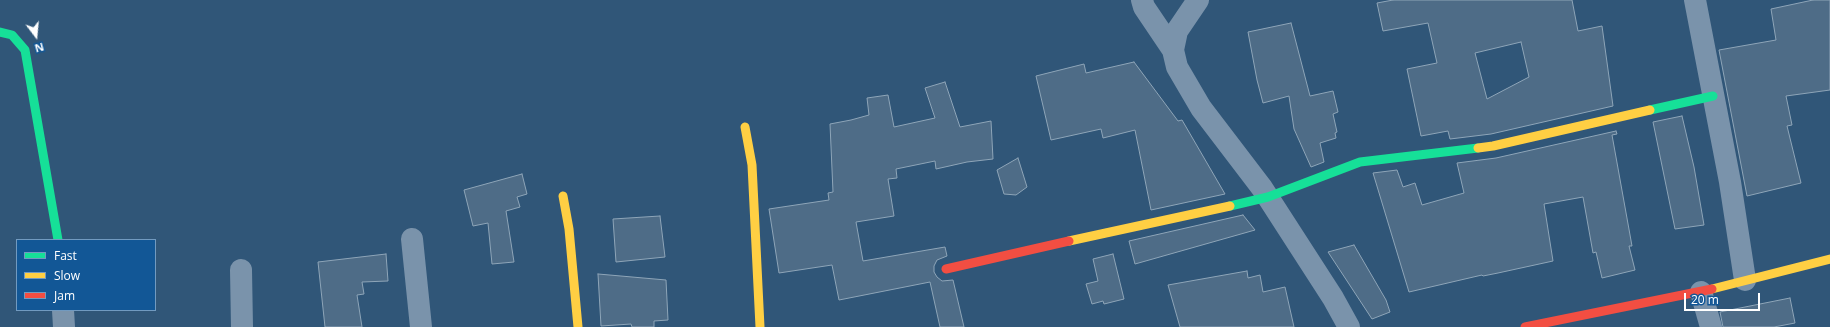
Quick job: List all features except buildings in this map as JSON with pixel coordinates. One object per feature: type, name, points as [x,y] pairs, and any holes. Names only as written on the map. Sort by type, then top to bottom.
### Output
[{"type":"street","points":[[1173,50],[1177,31],[1198,0]]},
{"type":"street","points":[[1695,0],[1730,182],[1745,280]]},
{"type":"street","points":[[1142,2],[1173,50],[1177,67],[1201,108],[1268,197],[1333,298],[1349,327]]},
{"type":"street","points":[[0,32],[12,35],[25,50],[58,239]]},
{"type":"street","points":[[946,269],[1268,197],[1360,162],[1493,146],[1713,96]]},
{"type":"street","points":[[745,127],[752,165],[760,327]]},
{"type":"street","points":[[563,196],[569,229],[578,327]]},
{"type":"street","points":[[412,239],[421,327]]},
{"type":"street","points":[[1529,327],[1701,292],[1830,259]]},
{"type":"street","points":[[241,270],[242,327]]},
{"type":"street","points":[[1701,292],[1711,327]]},
{"type":"street","points":[[63,311],[64,327]]},
{"type":"traffic: fast","points":[[0,32],[12,35],[25,50],[58,239]]},
{"type":"traffic: fast","points":[[1650,110],[1713,96]]},
{"type":"traffic: fast","points":[[1230,206],[1268,197],[1360,162],[1478,148]]},
{"type":"traffic: slow","points":[[1478,148],[1493,146],[1650,110]]},
{"type":"traffic: slow","points":[[745,127],[752,165],[760,327]]},
{"type":"traffic: slow","points":[[563,196],[569,229],[578,327]]},
{"type":"traffic: slow","points":[[1069,241],[1230,206]]},
{"type":"traffic: slow","points":[[1712,289],[1830,259]]},
{"type":"traffic: jam","points":[[946,269],[1069,241]]},
{"type":"traffic: jam","points":[[1525,327],[1712,289]]}]
